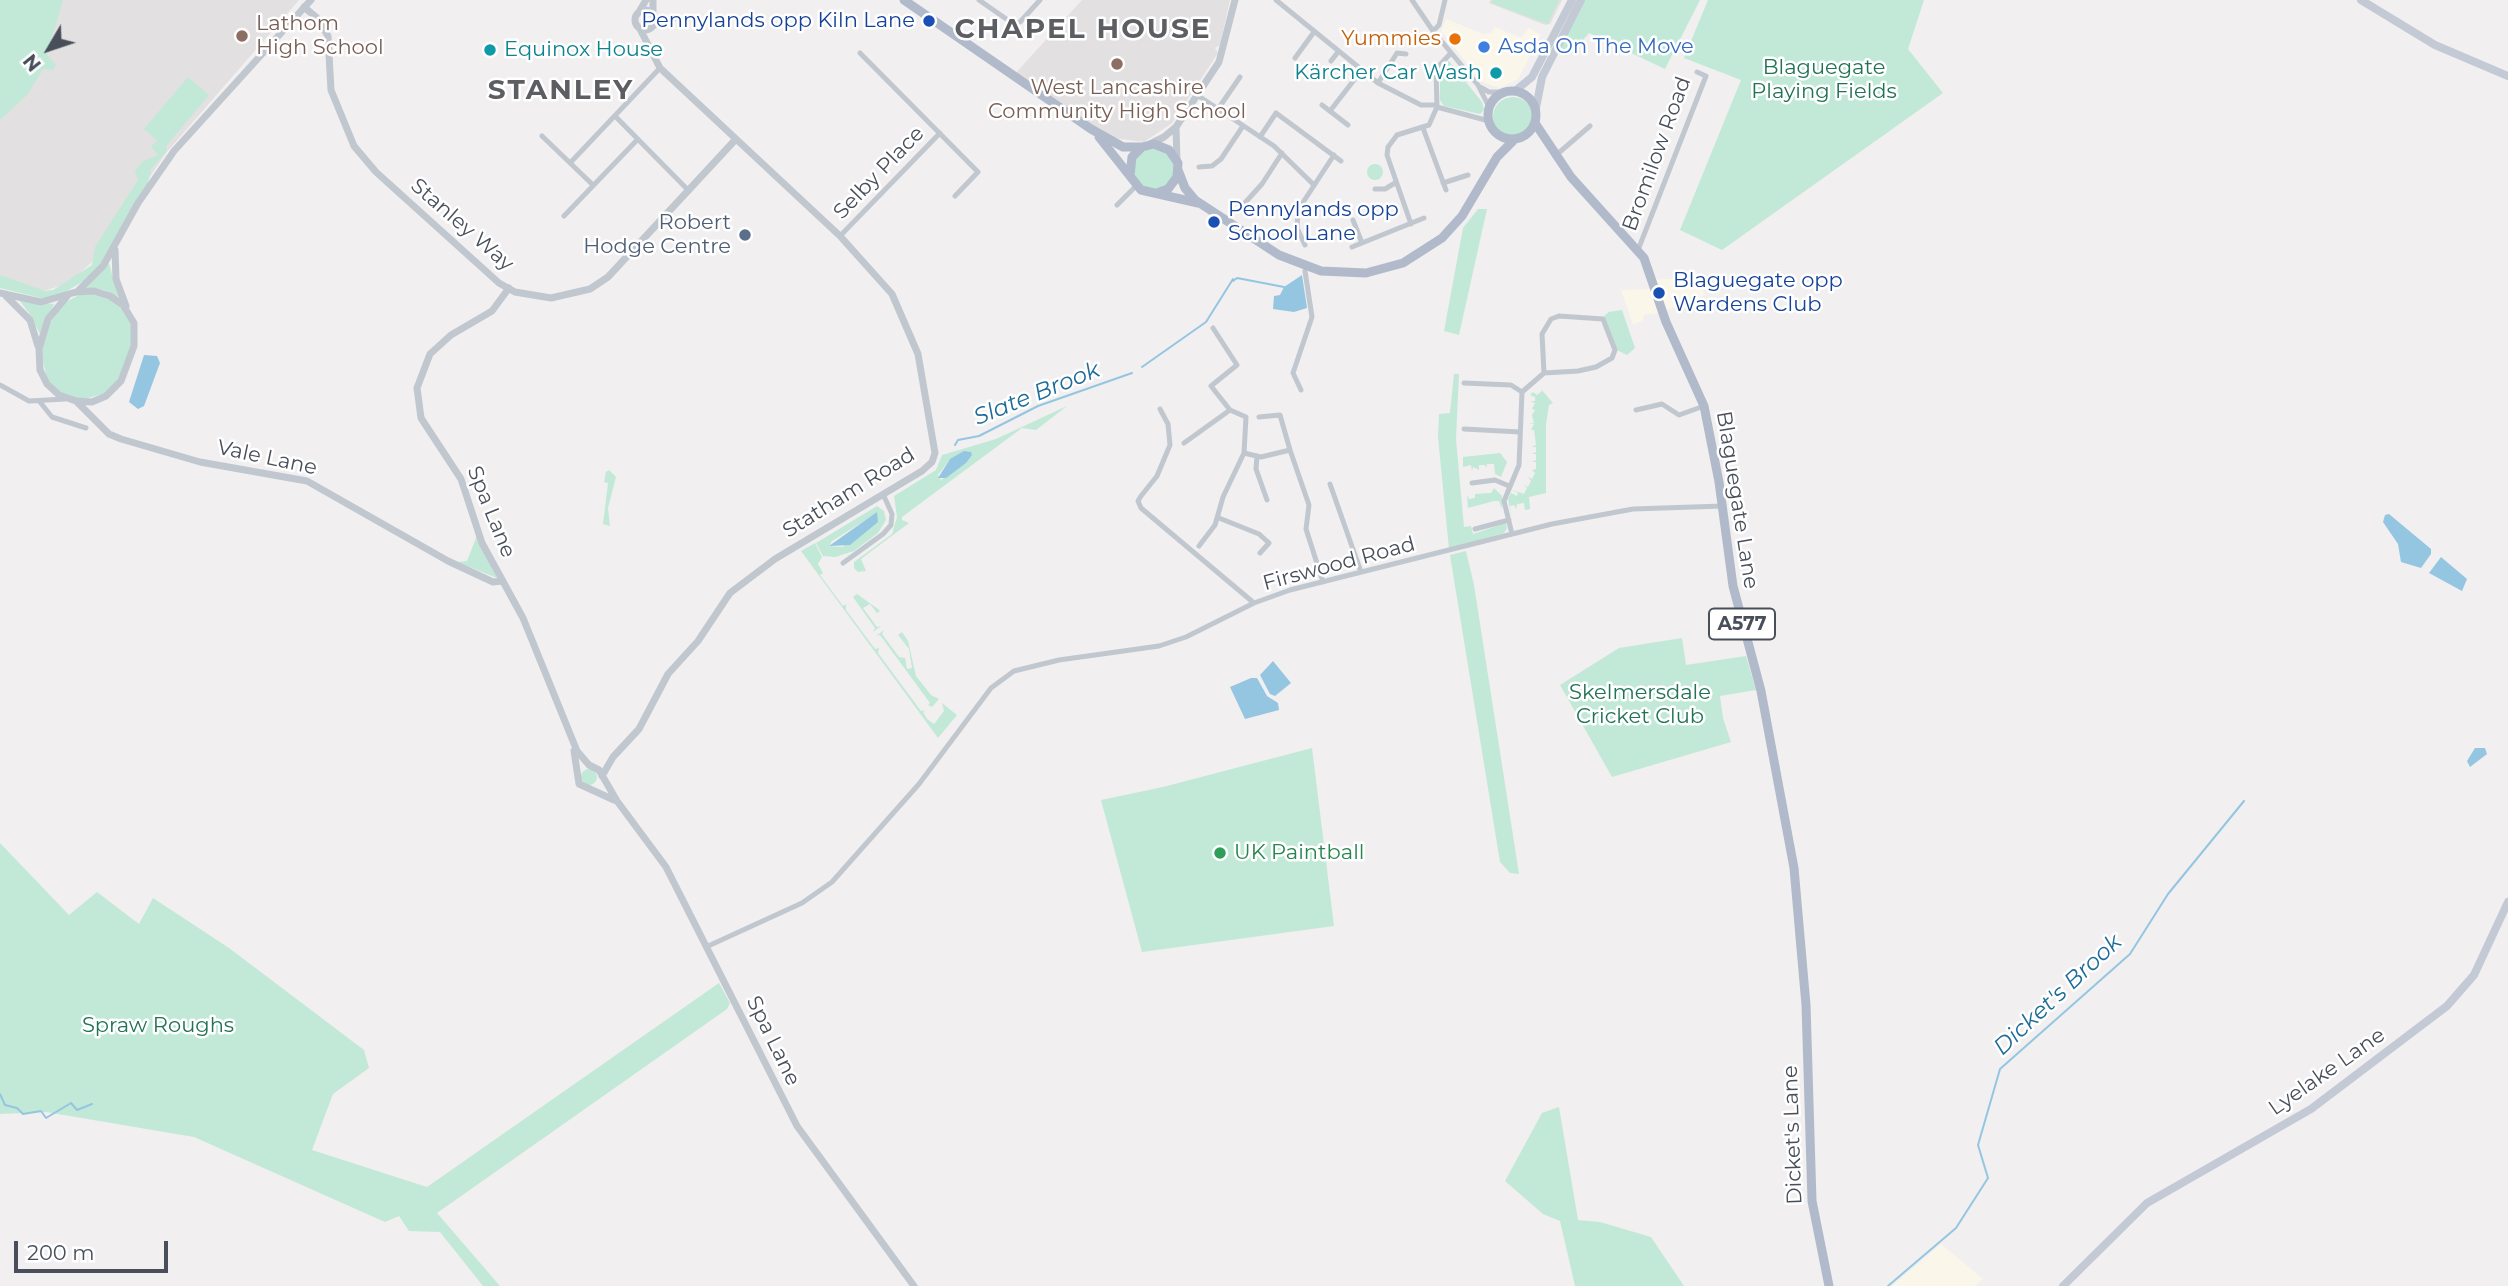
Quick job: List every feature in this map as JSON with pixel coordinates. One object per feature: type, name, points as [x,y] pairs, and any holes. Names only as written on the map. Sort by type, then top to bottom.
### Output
[{"type":"main road","points":[[904,0],[1118,145],[1154,144],[1169,150],[1188,192],[1199,204],[1266,248],[1293,262],[1332,272],[1366,272],[1403,262],[1442,237],[1468,206],[1497,157],[1515,139],[1526,135],[1535,123],[1539,87],[1581,0]]},
{"type":"main road","points":[[1497,157],[1498,135],[1489,121],[1489,107],[1502,92],[1515,90],[1532,77],[1572,0]]},
{"type":"main road","points":[[2361,0],[2435,45],[2508,76]]},
{"type":"main road","points":[[1539,60],[1552,56]]},
{"type":"main road","points":[[1515,90],[1528,96],[1536,108]]},
{"type":"main road","name":"A577","points":[[1535,123],[1555,156],[1638,250]]},
{"type":"main road","points":[[1091,129],[1133,181],[1154,193],[1199,204]]},
{"type":"main road","points":[[1498,135],[1515,139]]},
{"type":"main road","name":"A577","points":[[1526,135],[1546,144]]},
{"type":"main road","points":[[1133,181],[1132,157],[1144,146]]},
{"type":"main road","points":[[1154,193],[1168,189],[1178,167]]},
{"type":"main road","name":"Blaguegate Lane","points":[[1638,250],[1704,406],[1723,506],[1733,586],[1761,691],[1794,868],[1805,982]]},
{"type":"main road","name":"Lyelake Lane","points":[[2063,1286],[2147,1203],[2311,1109],[2447,1006],[2474,975],[2508,902]]},
{"type":"main road","name":"Dicket's Lane","points":[[1805,982],[1812,1201],[1829,1286]]},
{"type":"street","points":[[638,12],[648,10],[654,15],[674,19],[652,28],[640,29],[635,22],[638,12],[646,0]]},
{"type":"street","points":[[648,50],[654,15],[653,0]]},
{"type":"street","points":[[979,0],[1012,23],[1020,22],[1040,0]]},
{"type":"street","points":[[1144,146],[1164,137],[1176,127],[1222,56],[1235,0]]},
{"type":"street","points":[[1402,0],[1413,0],[1433,32],[1478,85],[1489,107]]},
{"type":"street","points":[[1433,32],[1438,25],[1445,0]]},
{"type":"street","points":[[1279,1],[1378,83],[1421,105],[1436,106],[1489,121]]},
{"type":"street","points":[[39,349],[52,312],[97,274],[115,249],[138,203],[174,151],[309,2]]},
{"type":"street","name":"Stanley Way","points":[[309,2],[328,36],[331,90],[348,136],[376,172],[499,283],[534,297],[551,298],[590,289],[608,277],[736,139]]},
{"type":"street","name":"Statham Road","points":[[601,777],[613,757],[639,729],[668,674],[698,641],[730,593],[775,558],[922,471],[934,458],[921,369],[909,327],[892,294],[840,236],[660,68],[648,50],[640,29]]},
{"type":"street","points":[[1295,58],[1314,32]]},
{"type":"street","points":[[1331,61],[1338,52]]},
{"type":"street","name":"Selby Place","points":[[860,53],[978,172],[955,196]]},
{"type":"street","points":[[1378,83],[1397,53],[1406,54]]},
{"type":"street","points":[[1411,224],[1395,183],[1387,155],[1388,147],[1397,135],[1423,128],[1432,120],[1436,106],[1436,69],[1451,54]]},
{"type":"street","points":[[571,162],[660,68]]},
{"type":"street","points":[[1330,111],[1361,71]]},
{"type":"street","name":"Bromilow Road","points":[[1638,250],[1706,76],[1697,72]]},
{"type":"street","points":[[1218,109],[1240,77]]},
{"type":"street","points":[[1478,85],[1489,92],[1502,92]]},
{"type":"street","points":[[1197,95],[1283,152],[1313,184]]},
{"type":"street","points":[[1322,105],[1348,125]]},
{"type":"street","points":[[1260,137],[1276,113],[1341,160]]},
{"type":"street","points":[[615,116],[689,191]]},
{"type":"street","points":[[1199,167],[1212,166],[1221,159],[1243,126]]},
{"type":"street","points":[[1555,156],[1590,126]]},
{"type":"street","points":[[1176,127],[1178,167]]},
{"type":"street","points":[[1423,128],[1446,190]]},
{"type":"street","name":"Selby Place","points":[[840,236],[940,133]]},
{"type":"street","points":[[542,136],[593,185]]},
{"type":"street","points":[[564,216],[638,139]]},
{"type":"street","points":[[1243,205],[1262,184],[1283,152]]},
{"type":"street","points":[[1305,245],[1297,228],[1298,210],[1334,155]]},
{"type":"street","points":[[1443,183],[1468,175]]},
{"type":"street","points":[[1117,205],[1133,181]]},
{"type":"street","points":[[1374,188],[1385,188],[1395,183]]},
{"type":"street","points":[[1352,247],[1424,218]]},
{"type":"street","points":[[1354,219],[1362,243]]},
{"type":"street","points":[[95,418],[96,407],[102,398],[121,382],[134,346],[135,331],[116,279],[115,249]]},
{"type":"street","points":[[1301,390],[1293,373],[1312,317],[1305,271]]},
{"type":"street","name":"Spa Lane","points":[[509,288],[492,311],[433,349],[422,369],[416,397],[423,423],[461,479],[482,543],[529,630],[573,743],[577,776]]},
{"type":"street","points":[[1,293],[41,302],[94,291],[110,296],[128,312]]},
{"type":"street","points":[[1,293],[30,320],[39,349],[40,370],[47,384],[48,394],[40,402]]},
{"type":"street","points":[[1512,534],[1504,501],[1519,465],[1522,392],[1544,373],[1578,371],[1596,367],[1612,358],[1615,350],[1607,324],[1596,317],[1552,319],[1542,334],[1544,373]]},
{"type":"street","points":[[1199,546],[1219,518],[1223,497],[1244,453],[1246,417],[1230,410],[1212,386],[1237,365],[1213,328]]},
{"type":"street","points":[[1464,383],[1511,385],[1522,392]]},
{"type":"street","points":[[47,384],[67,399]]},
{"type":"street","points":[[0,385],[25,400],[40,402],[102,398]]},
{"type":"street","name":"Vale Lane","points":[[76,401],[109,434],[151,450],[314,483],[448,561],[493,582],[502,581]]},
{"type":"street","points":[[40,402],[52,417],[86,428]]},
{"type":"street","points":[[1636,410],[1662,404],[1679,415],[1704,406]]},
{"type":"street","points":[[1160,409],[1168,424],[1170,445],[1157,476],[1138,501],[1141,508],[1254,603]]},
{"type":"street","points":[[1184,443],[1230,410]]},
{"type":"street","points":[[1259,416],[1280,415],[1309,505],[1307,529],[1323,582]]},
{"type":"street","points":[[1464,429],[1520,432]]},
{"type":"street","points":[[1244,453],[1257,456],[1290,450]]},
{"type":"street","points":[[1257,456],[1256,469],[1267,500]]},
{"type":"street","points":[[1472,483],[1495,480],[1509,486]]},
{"type":"street","points":[[1330,484],[1361,572]]},
{"type":"street","points":[[843,563],[891,525],[892,514],[883,494]]},
{"type":"street","name":"Firswood Road","points":[[706,947],[802,903],[832,882],[911,793],[991,688],[1004,676],[1059,660],[1159,646],[1186,637],[1254,603],[1323,582],[1512,534],[1633,509],[1723,506]]},
{"type":"street","points":[[1219,518],[1259,534],[1269,543],[1260,553]]},
{"type":"street","points":[[1475,529],[1508,520]]},
{"type":"street","name":"Spa Lane","points":[[573,743],[589,765]]},
{"type":"street","name":"Statham Road","points":[[589,765],[613,757]]},
{"type":"street","points":[[589,765],[599,770],[601,777],[597,787],[590,789],[582,787],[577,776],[580,770],[589,765]]},
{"type":"street","name":"Spa Lane","points":[[601,777],[666,867],[797,1126],[914,1286]]},
{"type":"street","name":"Spa Lane","points":[[590,789],[617,801]]},
{"type":"shaded area","points":[[61,0],[299,0],[166,153],[92,262],[69,283],[44,291],[0,284],[0,113]]},
{"type":"shaded area","name":"West Lancashire Community High School","points":[[1082,0],[1230,0],[1220,45],[1215,48],[1218,53],[1172,123],[1144,142],[1113,138],[1091,129],[1014,75]]},
{"type":"shaded area","points":[[1491,0],[1562,0],[1550,24],[1545,25],[1489,3]]},
{"type":"shaded area","points":[[1446,19],[1483,34],[1491,33],[1495,27],[1521,38],[1529,28],[1541,35],[1518,79],[1499,88],[1480,81],[1441,31]]},
{"type":"shaded area","points":[[1695,270],[1705,295],[1659,313],[1644,315],[1643,321],[1633,324],[1621,290],[1650,289],[1647,280],[1671,279]]},
{"type":"shaded area","points":[[1941,1244],[1983,1279],[1975,1286],[1892,1286]]},
{"type":"green space","points":[[0,0],[63,0],[47,55],[56,65],[53,70],[43,69],[28,94],[0,120]]},
{"type":"green space","points":[[1493,0],[1559,0],[1548,24],[1491,3]]},
{"type":"green space","points":[[1584,0],[1700,0],[1665,69],[1589,33],[1572,53],[1565,56],[1562,54],[1561,47]]},
{"type":"green space","name":"Blaguegate Playing Fields","points":[[1708,0],[1924,0],[1908,49],[1943,93],[1722,250],[1680,230],[1741,80],[1684,58]]},
{"type":"green space","points":[[1449,61],[1482,102],[1484,110],[1480,114],[1444,106],[1440,100],[1440,69]]},
{"type":"green space","points":[[188,77],[209,95],[166,146],[167,151],[151,169],[148,184],[99,266],[87,279],[57,297],[45,299],[0,288],[0,275],[45,291],[53,290],[92,265],[95,247],[138,180],[135,171],[142,162],[158,155],[151,146],[158,141],[144,129]]},
{"type":"green space","points":[[1513,97],[1527,103],[1533,117],[1527,131],[1513,137],[1499,131],[1493,117],[1499,103]]},
{"type":"green space","points":[[1154,147],[1169,153],[1175,168],[1169,183],[1154,189],[1139,183],[1133,168],[1139,153]]},
{"type":"green space","points":[[1375,164],[1381,166],[1381,178],[1375,180],[1369,178],[1367,172],[1369,166]]},
{"type":"green space","points":[[1478,209],[1487,209],[1459,335],[1444,331],[1463,228]]},
{"type":"green space","points":[[109,263],[120,298],[104,290],[86,288]]},
{"type":"green space","points":[[79,295],[107,297],[122,309],[130,321],[133,340],[121,377],[105,393],[85,399],[74,398],[56,390],[47,379],[41,352],[50,323],[62,304]]},
{"type":"green space","points":[[19,300],[54,304],[40,334],[29,313]]},
{"type":"green space","points":[[1622,310],[1635,348],[1627,355],[1617,350],[1604,316],[1609,312]]},
{"type":"green space","points":[[1454,374],[1459,374],[1456,439],[1464,527],[1471,526],[1473,534],[1506,523],[1507,528],[1504,533],[1449,549],[1438,437],[1439,414],[1450,413]]},
{"type":"green space","points":[[1540,388],[1553,403],[1549,405],[1546,424],[1546,493],[1529,497],[1530,509],[1525,510],[1524,503],[1517,504],[1516,509],[1514,505],[1510,506],[1512,518],[1508,499],[1511,493],[1517,496],[1518,493],[1512,490],[1524,494],[1527,488],[1524,485],[1528,487],[1531,481],[1528,477],[1532,479],[1535,473],[1532,470],[1536,469],[1536,462],[1532,462],[1536,460],[1536,454],[1532,454],[1536,452],[1536,447],[1532,447],[1536,445],[1534,430],[1531,430],[1534,424],[1529,424],[1534,423],[1532,415],[1535,410],[1532,409],[1535,403],[1530,401],[1535,401],[1535,397],[1530,395],[1533,392],[1537,395],[1542,391]]},
{"type":"green space","points":[[1067,406],[1036,430],[1022,428],[902,517],[902,520],[909,523],[861,559],[866,571],[858,572],[854,568],[854,562],[892,534],[897,517],[894,496],[936,470],[942,455],[996,439]],"holes":[[[950,459],[966,463],[941,480],[938,475]]]},
{"type":"green space","points":[[1500,453],[1507,462],[1501,477],[1495,474],[1494,464],[1487,464],[1486,468],[1485,465],[1479,465],[1479,470],[1473,467],[1472,471],[1471,465],[1463,467],[1463,457]]},
{"type":"green space","points":[[609,470],[616,477],[608,508],[610,526],[603,524],[608,483],[604,482]]},
{"type":"green space","points":[[1494,488],[1502,496],[1502,509],[1499,501],[1468,508],[1467,495],[1469,499],[1475,498],[1475,494],[1491,493]]},
{"type":"green space","points":[[877,506],[884,511],[886,520],[878,533],[854,551],[835,557],[823,556],[816,543]],"holes":[[[877,513],[843,547],[829,546],[832,541]]]},
{"type":"green space","points":[[475,528],[497,578],[457,562],[467,561],[476,538]]},
{"type":"green space","points":[[815,543],[822,557],[818,564],[823,573],[820,575],[843,606],[846,604],[846,610],[875,649],[879,648],[878,653],[921,711],[925,710],[923,712],[927,719],[934,724],[944,711],[942,703],[957,715],[938,738],[801,551]]},
{"type":"green space","points":[[1466,551],[1474,585],[1519,874],[1510,873],[1500,862],[1450,555]]},
{"type":"green space","points":[[857,594],[880,611],[877,613],[870,604],[863,608],[877,627],[881,626],[873,632],[875,628],[853,597]]},
{"type":"green space","points":[[884,630],[882,634],[899,657],[905,658],[907,669],[912,668],[909,649],[898,635],[902,632],[908,641],[916,676],[931,695],[939,699],[932,707],[880,635],[876,636]]},
{"type":"green space","name":"Skelmersdale Cricket Club","points":[[1682,638],[1686,665],[1746,656],[1756,690],[1720,696],[1723,718],[1731,742],[1612,777],[1560,685],[1619,648]]},
{"type":"green space","name":"UK Paintball","points":[[1312,748],[1334,926],[1142,952],[1101,800],[1163,787]]},
{"type":"green space","points":[[586,769],[592,769],[597,777],[595,783],[586,785],[581,780],[581,774]]},
{"type":"green space","name":"Spraw Roughs","points":[[0,843],[69,915],[97,892],[139,924],[153,898],[229,948],[364,1050],[369,1068],[333,1094],[312,1150],[427,1187],[719,983],[730,1003],[727,1009],[437,1213],[500,1286],[483,1286],[440,1232],[409,1231],[399,1216],[385,1222],[194,1137],[46,1112],[0,1114]]},
{"type":"green space","points":[[1559,1107],[1578,1220],[1600,1222],[1651,1237],[1684,1286],[1575,1286],[1560,1221],[1543,1214],[1505,1181],[1542,1113]]},
{"type":"water","points":[[1302,275],[1307,308],[1294,312],[1273,309],[1274,296],[1280,295],[1284,287]]},
{"type":"water","points":[[144,355],[157,356],[160,363],[144,406],[138,409],[129,402]]},
{"type":"water","points":[[964,451],[971,452],[972,455],[966,463],[946,478],[938,478],[950,459]]},
{"type":"water","points":[[877,512],[878,522],[850,545],[829,546]]},
{"type":"water","points":[[2389,514],[2431,549],[2431,554],[2421,568],[2401,562],[2398,544],[2383,522],[2385,515]]},
{"type":"water","points":[[2441,557],[2467,579],[2462,591],[2429,573]]},
{"type":"water","points":[[1273,661],[1291,683],[1275,696],[1270,694],[1260,675]]},
{"type":"water","points":[[1257,678],[1267,696],[1278,703],[1279,710],[1245,719],[1230,687]]},
{"type":"water","points":[[2475,748],[2485,748],[2487,754],[2470,767],[2467,761]]},
{"type":"waterway","points":[[1233,281],[1237,278],[1284,287]]},
{"type":"waterway","name":"Slate Brook","points":[[1142,367],[1206,322],[1233,279]]},
{"type":"waterway","name":"Slate Brook","points":[[955,445],[958,440],[979,436],[1038,406],[1132,373]]},
{"type":"waterway","name":"Dicket's Brook","points":[[1888,1286],[1956,1228],[1988,1178],[1978,1145],[2000,1069],[2130,954],[2168,894],[2244,801]]},
{"type":"waterway","points":[[0,1094],[5,1105],[17,1108],[23,1114],[41,1111],[46,1118],[71,1103],[77,1110],[92,1104]]},
{"type":"place","name":"Pennylands opp Kiln Lane","points":[[929,21]]},
{"type":"place","name":"Lathom High School","points":[[242,36]]},
{"type":"place","name":"Yummies","points":[[1455,39]]},
{"type":"place","name":"Asda On The Move","points":[[1484,47]]},
{"type":"place","name":"Equinox House","points":[[490,50]]},
{"type":"place","name":"West Lancashire Community High School","points":[[1117,64]]},
{"type":"place","name":"Kärcher Car Wash","points":[[1496,73]]},
{"type":"place","name":"Pennylands opp School Lane","points":[[1214,222]]},
{"type":"place","name":"Robert Hodge Centre","points":[[745,235]]},
{"type":"place","name":"Blaguegate opp Wardens Club","points":[[1659,293]]},
{"type":"place","name":"UK Paintball","points":[[1220,853]]},
{"type":"district","name":"CHAPEL HOUSE","points":[[1083,30]]},
{"type":"district","name":"STANLEY","points":[[561,91]]}]
